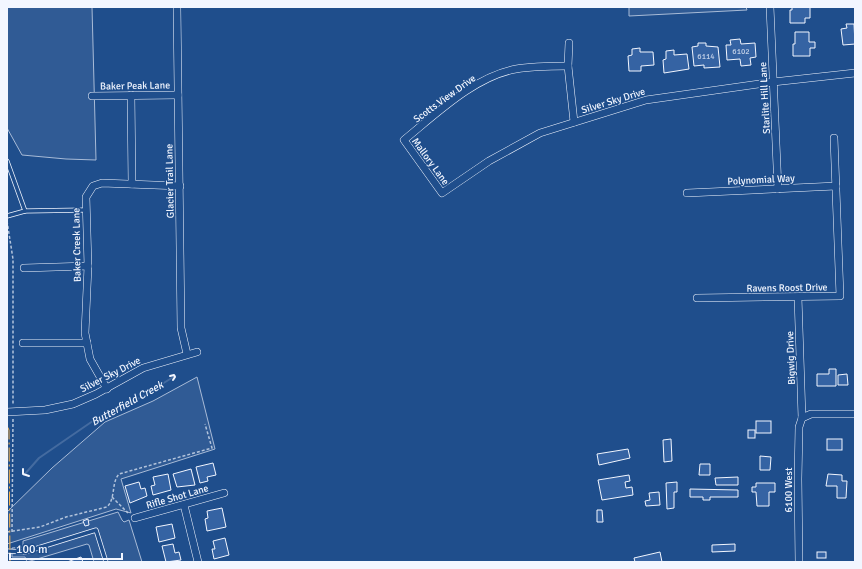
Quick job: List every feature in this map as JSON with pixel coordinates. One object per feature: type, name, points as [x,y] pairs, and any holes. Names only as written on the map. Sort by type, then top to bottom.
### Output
[{"type":"street","name":"Glacier Trail Lane","points":[[177,7],[181,328],[187,354]]},
{"type":"street","name":"Starlite Hill Lane","points":[[770,7],[778,189]]},
{"type":"street","points":[[569,43],[568,66],[574,122]]},
{"type":"street","name":"Scotts View Drive","points":[[404,140],[449,104],[481,82],[496,75],[516,69],[568,66]]},
{"type":"street","name":"Silver Sky Drive","points":[[442,193],[490,161],[540,133],[646,100],[773,82],[855,73]]},
{"type":"street","points":[[131,95],[132,184]]},
{"type":"street","name":"Baker Peak Lane","points":[[92,96],[178,95]]},
{"type":"street","points":[[834,138],[836,186]]},
{"type":"street","name":"Mallory Lane","points":[[404,140],[442,193]]},
{"type":"street","name":"Baker Creek Lane","points":[[107,388],[90,359],[85,333],[88,266],[85,210],[86,197],[93,186],[102,183],[180,186]]},
{"type":"street","name":"Polynomial Way","points":[[687,193],[836,186]]},
{"type":"street","name":"Ravens Roost Drive","points":[[697,298],[840,296],[836,186]]},
{"type":"street","points":[[24,268],[88,266]]},
{"type":"street","name":"Bigwig Drive","points":[[798,297],[802,418]]},
{"type":"street","points":[[23,343],[87,343]]},
{"type":"street","name":"Silver Sky Drive","points":[[10,412],[45,410],[66,406],[85,399],[143,368],[197,352]]},
{"type":"street","points":[[802,418],[811,414],[855,414]]},
{"type":"street","name":"6100 West","points":[[799,562],[798,472],[799,427],[802,418]]},
{"type":"street","name":"Rifle Shot Lane","points":[[135,518],[224,493]]},
{"type":"street","points":[[184,505],[198,562]]},
{"type":"lane","points":[[7,161],[25,211]]},
{"type":"lane","points":[[7,216],[25,211],[85,210]]},
{"type":"lane","points":[[7,551],[25,552],[96,530],[106,562]]},
{"type":"path","points":[[7,220],[14,259],[10,412],[12,532]]},
{"type":"path","points":[[7,532],[40,527],[66,517],[103,509],[110,504],[116,479],[121,473],[212,448],[205,424]]},
{"type":"path","points":[[112,497],[128,513]]},
{"type":"shaded area","points":[[7,7],[92,7],[96,160],[22,155],[7,128]]},
{"type":"shaded area","points":[[629,7],[746,7],[747,10],[629,16]]},
{"type":"shaded area","points":[[197,377],[215,449],[121,479],[131,513],[116,509],[7,544],[7,512],[52,468],[105,422],[153,401]]},
{"type":"shaded area","points":[[118,512],[124,522],[129,520],[142,562],[94,562],[89,545],[87,544],[27,562],[25,557],[12,557],[12,548],[23,547],[23,541]]},
{"type":"building","points":[[792,7],[810,7],[810,18],[805,18],[805,23],[790,23],[790,10],[792,10]]},
{"type":"building","points":[[846,24],[854,24],[855,44],[843,45],[841,29],[847,28]]},
{"type":"building","points":[[795,32],[809,32],[809,42],[815,42],[815,48],[810,48],[810,56],[793,56]]},
{"type":"building","points":[[740,39],[741,44],[755,43],[756,57],[750,58],[751,65],[741,66],[740,59],[727,60],[726,45],[731,45],[730,40]]},
{"type":"building","points":[[698,43],[706,43],[706,46],[718,47],[720,67],[704,68],[704,65],[694,66],[692,47],[698,46]]},
{"type":"building","points":[[640,48],[640,52],[653,52],[654,65],[641,66],[641,71],[629,71],[628,56],[632,55],[632,49]]},
{"type":"building","points":[[674,50],[674,55],[687,54],[689,69],[664,73],[663,60],[666,59],[666,51]]},
{"type":"building","points":[[829,369],[836,369],[836,386],[817,386],[817,374],[829,374]]},
{"type":"building","points":[[847,374],[848,385],[838,385],[838,375]]},
{"type":"building","points":[[756,421],[771,421],[771,433],[756,433]]},
{"type":"building","points":[[748,430],[755,430],[755,438],[748,438]]},
{"type":"building","points":[[671,439],[672,461],[664,462],[663,440]]},
{"type":"building","points":[[827,439],[842,439],[842,450],[827,450]]},
{"type":"building","points":[[628,449],[630,458],[599,465],[597,454]]},
{"type":"building","points":[[760,456],[771,457],[770,470],[760,470]]},
{"type":"building","points":[[213,463],[216,475],[207,477],[208,481],[200,483],[196,467]]},
{"type":"building","points":[[700,464],[710,464],[710,475],[699,475]]},
{"type":"building","points":[[191,469],[195,485],[177,487],[173,474]]},
{"type":"building","points":[[168,474],[171,490],[153,495],[151,486],[155,485],[153,477]]},
{"type":"building","points":[[828,474],[842,475],[842,481],[847,481],[846,498],[837,498],[837,486],[826,486]]},
{"type":"building","points":[[629,475],[630,481],[625,482],[626,488],[632,487],[633,495],[602,500],[598,480]]},
{"type":"building","points":[[738,477],[738,485],[716,485],[715,478]]},
{"type":"building","points":[[139,482],[141,489],[145,488],[147,496],[130,503],[125,486]]},
{"type":"building","points":[[677,482],[677,492],[674,492],[674,508],[667,509],[666,483]]},
{"type":"building","points":[[756,483],[775,483],[775,492],[769,492],[769,506],[757,506],[756,492],[752,492],[752,487],[756,487]]},
{"type":"building","points":[[690,489],[738,490],[738,497],[710,497],[710,500],[703,500],[703,497],[690,497]]},
{"type":"building","points":[[659,492],[660,505],[646,506],[645,501],[650,500],[649,493]]},
{"type":"building","points":[[222,508],[226,527],[207,531],[205,519],[208,518],[207,511]]},
{"type":"building","points":[[597,510],[602,510],[603,522],[597,522]]},
{"type":"building","points":[[88,519],[89,525],[85,526],[83,521]]},
{"type":"building","points":[[172,524],[175,538],[159,542],[156,527]]},
{"type":"building","points":[[225,538],[229,555],[214,559],[212,549],[215,549],[213,541]]},
{"type":"building","points":[[173,544],[175,553],[179,552],[181,560],[166,562],[162,546]]},
{"type":"building","points":[[735,544],[735,551],[712,552],[712,545]]},
{"type":"building","points":[[660,552],[662,562],[635,562],[634,558]]},
{"type":"building","points":[[817,552],[826,552],[826,558],[817,558]]},
{"type":"building","points":[[81,557],[83,562],[67,562]]},
{"type":"waterway","name":"Butterfield Creek","points":[[24,475],[39,458],[103,414],[128,405],[175,376]]},
{"type":"wall","points":[[170,376],[174,375],[175,377],[173,380]]},
{"type":"wall","points":[[23,469],[23,474],[29,476]]},
{"type":"power","points":[[7,426],[9,430],[10,562]]}]
